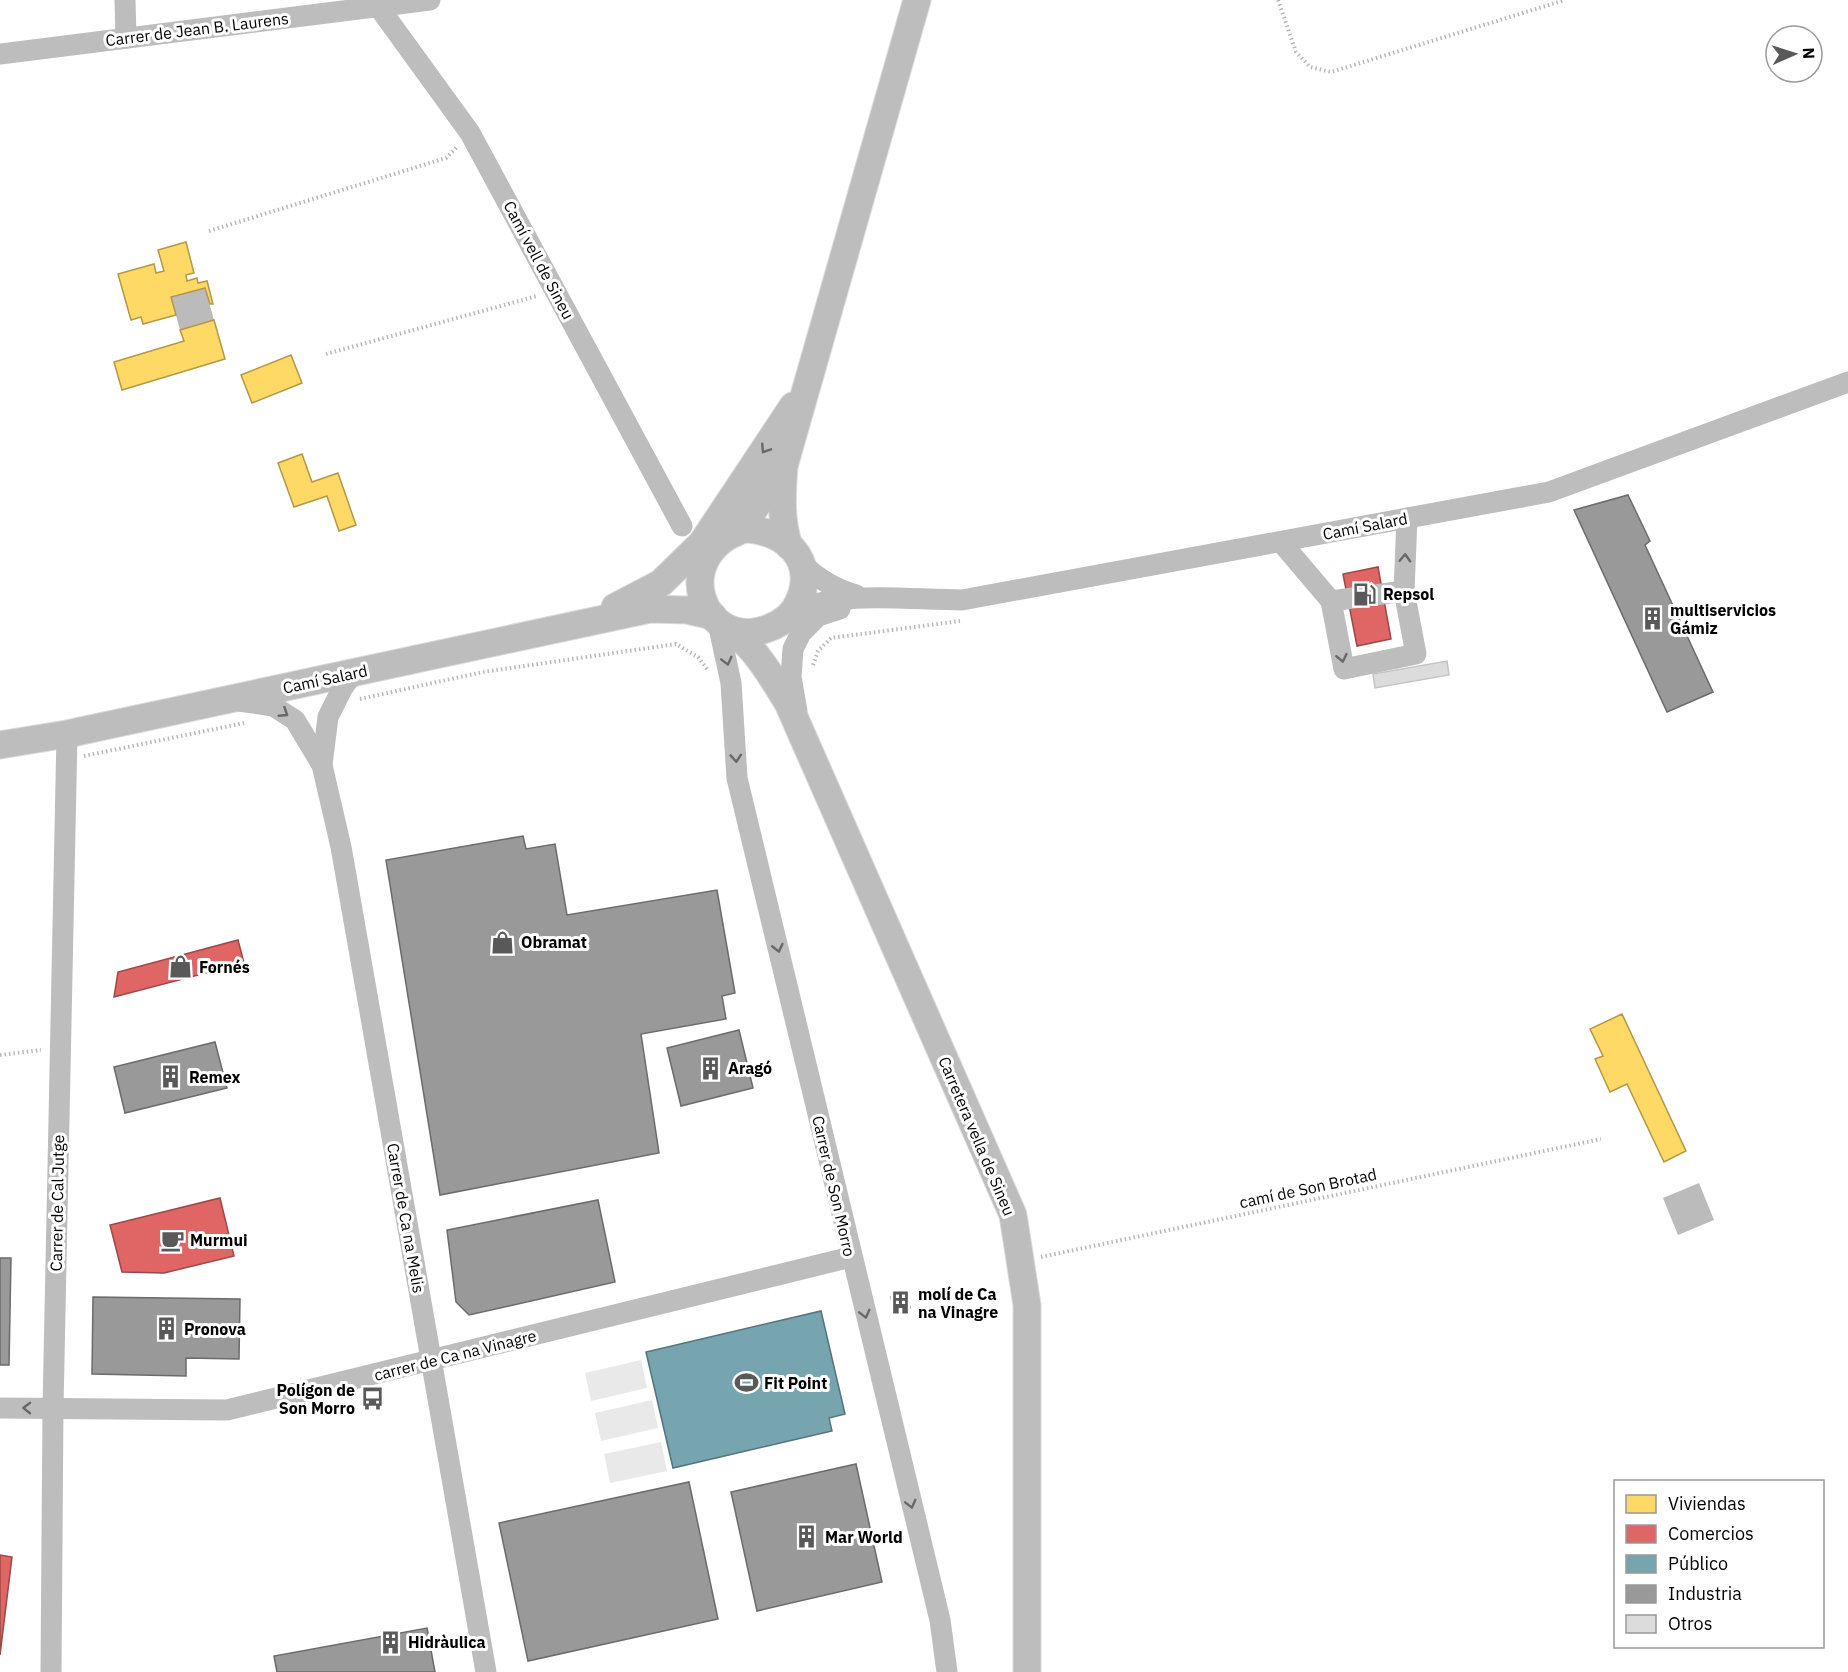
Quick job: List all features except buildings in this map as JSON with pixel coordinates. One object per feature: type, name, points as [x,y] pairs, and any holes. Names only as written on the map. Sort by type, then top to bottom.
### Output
[{"type":"main road","points":[[795,554],[771,533],[744,529],[735,532],[718,542],[711,550],[700,573],[702,596],[721,624],[747,633],[762,631],[776,625],[791,614],[800,601],[804,583],[795,554],[784,529],[782,514],[784,465],[917,0]]},
{"type":"main road","points":[[572,627],[661,583],[681,565],[702,543],[726,510],[808,383]]},
{"type":"main road","points":[[735,532],[747,521],[784,465]]},
{"type":"main road","name":"Camí Salard","points":[[650,609],[680,591],[700,573]]},
{"type":"main road","name":"Camí Salard","points":[[0,745],[67,735],[650,609],[687,610],[721,624]]},
{"type":"main road","name":"Carretera vella de Sineu","points":[[788,704],[779,661],[780,637],[791,614]]},
{"type":"main road","name":"Carretera vella de Sineu","points":[[721,624],[748,644],[764,662],[788,704],[1013,1215],[1026,1305],[1027,1672]]},
{"type":"street","points":[[124,0],[126,38]]},
{"type":"street","name":"Carrer de Jean B. Laurens","points":[[0,54],[430,0]]},
{"type":"street","name":"Camí vell de Sineu","points":[[378,6],[470,133],[682,526]]},
{"type":"street","name":"Camí Salard","points":[[791,614],[821,603],[866,598],[962,600],[1549,492],[1848,382]]},
{"type":"street","points":[[1281,542],[1331,601],[1344,669],[1416,654],[1404,591],[1407,518]]},
{"type":"street","name":"Camí Salard","points":[[795,554],[813,574],[835,589],[866,598]]},
{"type":"street","points":[[1331,601],[1404,591]]},
{"type":"street","points":[[802,736],[791,677],[793,649],[801,633],[818,616],[844,608],[891,599]]},
{"type":"street","name":"Carrer de Son Morro","points":[[721,624],[730,675],[737,778],[940,1620],[947,1672]]},
{"type":"street","name":"Carrer de Ca na Melis","points":[[322,765],[328,717],[342,689],[354,672]]},
{"type":"street","name":"Carrer de Ca na Melis","points":[[228,700],[273,706],[295,720],[322,765],[341,847],[486,1672]]},
{"type":"street","name":"Carrer de Cal Jutge","points":[[51,1672],[53,1408],[67,735]]},
{"type":"street","name":"carrer de Ca na Vinagre","points":[[53,1408],[227,1410],[851,1257]]},
{"type":"street","points":[[0,1407],[53,1408]]},
{"type":"path","points":[[1278,0],[1296,52],[1310,67],[1331,72],[1565,0]]},
{"type":"path","points":[[209,231],[446,158],[470,133]]},
{"type":"path","points":[[326,354],[555,291]]},
{"type":"path","points":[[0,1055],[60,1048]]},
{"type":"path","name":"camí de Son Brotad","points":[[1020,1261],[1601,1139]]},
{"type":"shaded area","points":[[205,288],[214,320],[180,330],[171,297]]},
{"type":"shaded area","points":[[1699,1183],[1714,1220],[1678,1235],[1663,1198]]},
{"type":"shaded area","points":[[641,1360],[647,1388],[591,1401],[585,1373]]},
{"type":"shaded area","points":[[652,1400],[658,1428],[601,1441],[595,1413]]},
{"type":"shaded area","points":[[661,1442],[667,1471],[610,1483],[604,1454]]},
{"type":"place","name":"Repsol","points":[[1365,594]]},
{"type":"place","name":"multiservicios Gámiz","points":[[1652,619]]},
{"type":"place","name":"Obramat","points":[[503,942]]},
{"type":"place","name":"Fornés","points":[[181,967]]},
{"type":"place","name":"Aragó","points":[[710,1068]]},
{"type":"place","name":"Remex","points":[[171,1077]]},
{"type":"place","name":"Murmui","points":[[172,1240]]},
{"type":"place","name":"molí de Ca na Vinagre","points":[[900,1303]]},
{"type":"place","name":"Pronova","points":[[166,1329]]},
{"type":"place","name":"Fit Point","points":[[746,1383]]},
{"type":"place","name":"Polígon de Son Morro","points":[[373,1399]]},
{"type":"place","name":"Mar World","points":[[807,1537]]},
{"type":"place","name":"Hidràulica","points":[[390,1642]]}]
